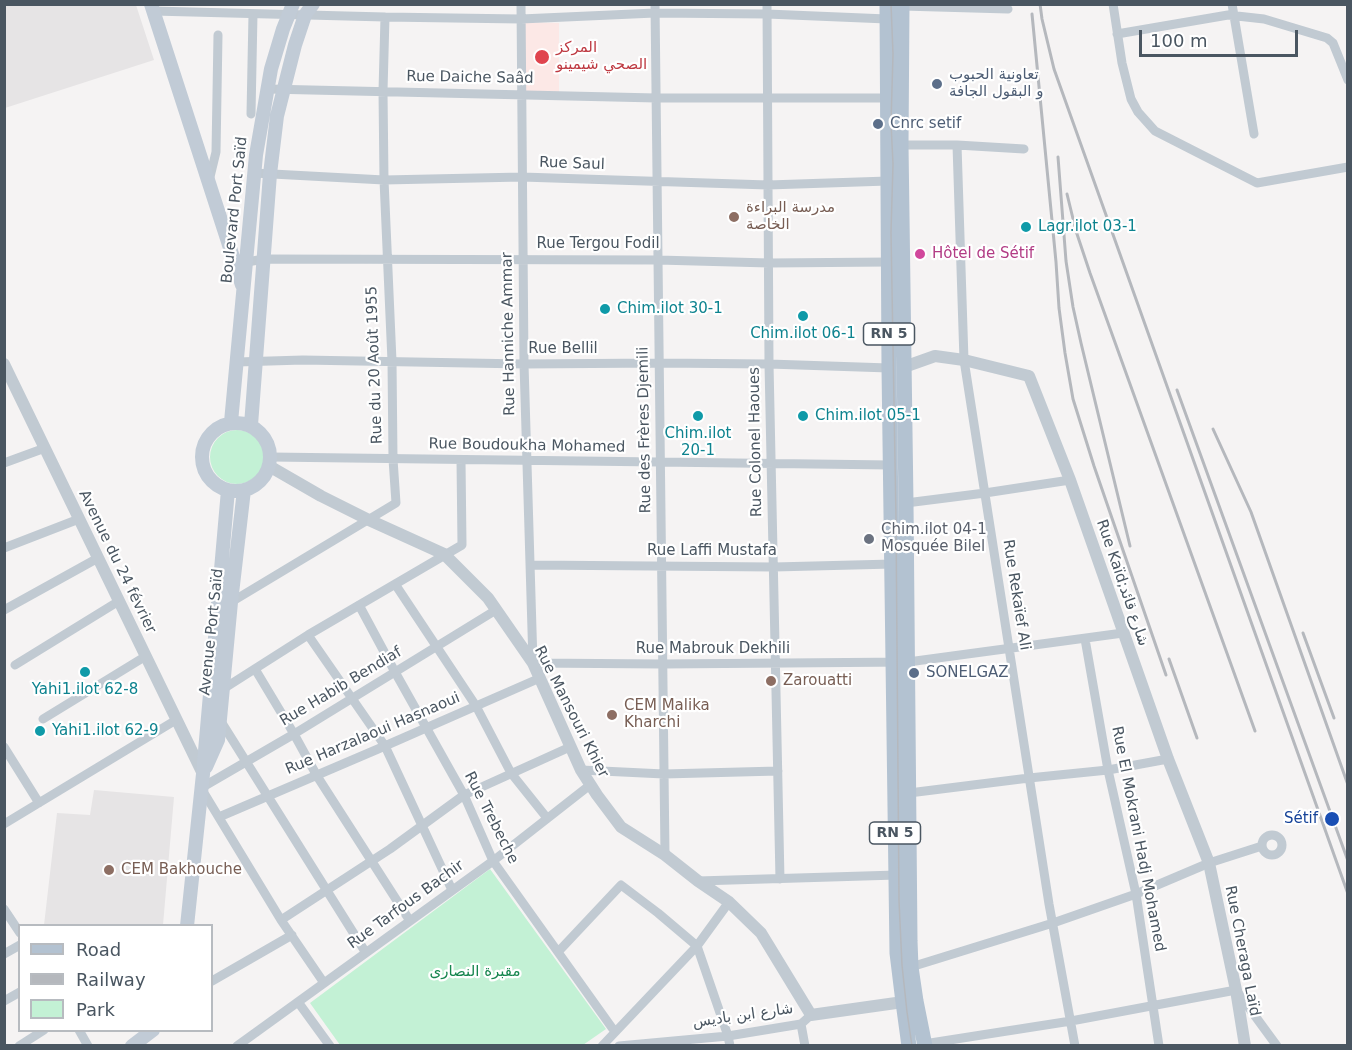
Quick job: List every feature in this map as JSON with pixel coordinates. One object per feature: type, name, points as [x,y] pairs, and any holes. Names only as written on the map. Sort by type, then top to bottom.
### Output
[{"type":"main road","points":[[152,8],[244,290]]},
{"type":"main road","name":"RN 5","points":[[894,9],[888,98],[889,262],[906,502],[900,663],[897,953],[916,1001],[919,1045]]},
{"type":"main road","name":"RN 5","points":[[894,9],[901,145],[897,367],[891,465],[893,564],[909,793],[903,1002],[919,1045]]},
{"type":"main road","name":"Boulevard Port Saïd","points":[[231,422],[256,154],[271,69],[291,10]]},
{"type":"main road","points":[[251,425],[270,174],[277,116],[295,45],[309,10]]},
{"type":"main road","points":[[242,422],[251,425],[265,438],[269,447],[270,461],[266,474],[260,482],[244,490],[228,490],[219,487],[212,482],[203,466],[201,456],[206,439],[221,425],[242,422]]},
{"type":"main road","name":"Avenue Port Saïd","points":[[187,924],[228,490]]},
{"type":"main road","name":"Avenue Port Saïd","points":[[202,781],[218,740],[244,490]]},
{"type":"main road","points":[[132,1046],[150,1032]]},
{"type":"street","name":"Rue Hanniche Ammar","points":[[521,4],[524,364],[533,663]]},
{"type":"street","points":[[1113,4],[1131,99],[1138,112],[1155,130],[1257,183],[1347,167]]},
{"type":"street","points":[[152,8],[253,14],[309,10],[385,17],[521,19],[655,9],[1008,9]]},
{"type":"street","name":"Rue des Frères Djemili","points":[[655,9],[665,855]]},
{"type":"street","name":"Rue Colonel Haoues","points":[[767,9],[769,364],[780,879]]},
{"type":"street","points":[[1117,34],[1221,15],[1233,10],[1327,38],[1333,44],[1347,80]]},
{"type":"street","points":[[1233,10],[1254,134]]},
{"type":"street","points":[[251,114],[253,14]]},
{"type":"street","name":"Rue du 20 Août 1955","points":[[217,610],[396,503],[382,92],[385,17]]},
{"type":"street","points":[[209,183],[216,152],[218,35]]},
{"type":"street","points":[[1336,51],[1347,50]]},
{"type":"street","name":"Rue Daiche Saâd","points":[[267,89],[656,98],[888,98]]},
{"type":"street","points":[[901,145],[1024,148]]},
{"type":"street","name":"Rue Rekaïef Ali","points":[[957,145],[964,360],[1049,904],[1076,1046]]},
{"type":"street","name":"Rue Saul","points":[[254,174],[384,180],[522,177],[768,185],[888,182]]},
{"type":"street","name":"Rue Tergou Fodil","points":[[247,262],[264,259],[889,262]]},
{"type":"street","points":[[897,367],[935,356],[964,360]]},
{"type":"street","name":"Rue Bellil","points":[[237,362],[303,360],[897,367]]},
{"type":"street","name":"Rue Kaïd;شارع قائد","points":[[964,360],[1029,376],[1070,480],[1168,759],[1209,863]]},
{"type":"street","name":"Avenue du 24 février","points":[[6,372],[146,656],[202,781]]},
{"type":"street","points":[[4,463],[45,448]]},
{"type":"street","name":"Rue Boudoukha Mohamed","points":[[270,461],[393,459],[891,465]]},
{"type":"street","points":[[209,695],[223,689],[308,635],[462,545],[461,460]]},
{"type":"street","name":"Rue Mansouri Khier","points":[[270,461],[321,496],[444,554],[488,598],[533,663],[581,770],[621,827],[665,855],[729,902],[760,933],[811,1015]]},
{"type":"street","points":[[906,502],[1070,480]]},
{"type":"street","points":[[4,548],[79,519]]},
{"type":"street","points":[[4,610],[98,558]]},
{"type":"street","name":"Rue Laffi Mustafa","points":[[530,565],[774,567],[893,564]]},
{"type":"street","points":[[395,584],[476,706],[511,773],[548,818]]},
{"type":"street","points":[[15,666],[119,601]]},
{"type":"street","name":"Rue Trebeche","points":[[359,605],[464,795],[493,861],[615,1032]]},
{"type":"street","name":"Rue Habib Bendiaf","points":[[202,781],[247,761],[294,734],[496,610]]},
{"type":"street","name":"Rue Mabrouk Dekhili","points":[[533,663],[900,663],[1123,633]]},
{"type":"street","points":[[308,635],[385,746],[452,890]]},
{"type":"street","name":"Rue El Mokrani Hadj Mohamed","points":[[1085,639],[1108,770],[1136,894],[1159,1046]]},
{"type":"street","points":[[43,719],[146,656]]},
{"type":"street","points":[[255,669],[317,776],[410,921]]},
{"type":"street","name":"Rue Harzalaoui Hasnaoui","points":[[219,817],[540,678]]},
{"type":"street","points":[[4,825],[176,720]]},
{"type":"street","points":[[220,720],[366,953]]},
{"type":"street","points":[[4,747],[39,803]]},
{"type":"street","points":[[281,920],[371,861],[464,795],[570,747]]},
{"type":"street","points":[[909,793],[1108,770],[1168,759]]},
{"type":"street","points":[[581,770],[664,774],[778,771]]},
{"type":"street","points":[[202,781],[219,817],[281,920],[324,983]]},
{"type":"street","name":"Rue Tarfous Bachir","points":[[237,1046],[493,861],[590,784]]},
{"type":"street","points":[[905,971],[1136,894],[1209,863],[1262,846]]},
{"type":"street","name":"Rue Cheraga Laïd","points":[[1209,863],[1236,990],[1245,1046]]},
{"type":"street","points":[[698,881],[897,875]]},
{"type":"street","points":[[558,952],[621,885],[697,946],[729,1041]]},
{"type":"street","points":[[602,1046],[697,946],[729,902]]},
{"type":"street","points":[[4,909],[18,930]]},
{"type":"street","points":[[213,980],[292,935]]},
{"type":"street","points":[[4,954],[18,946]]},
{"type":"street","points":[[919,1045],[1071,1021],[1236,990],[1277,1046]]},
{"type":"street","points":[[4,1001],[18,993]]},
{"type":"street","points":[[298,1002],[330,1046]]},
{"type":"street","name":"شارع ابن باديس","points":[[619,1046],[729,1041],[801,1024],[811,1015],[903,1002]]},
{"type":"street","points":[[801,1024],[805,1046]]},
{"type":"street","points":[[19,1046],[41,1032]]},
{"type":"street","points":[[80,1032],[88,1046]]},
{"type":"shaded area","points":[[5,4],[136,5],[154,60],[5,108]]},
{"type":"shaded area","name":"المركز الصحي شيمينو","points":[[524,22],[559,23],[559,92],[525,91]]},
{"type":"shaded area","name":"CEM Bakhouche","points":[[94,790],[174,797],[163,924],[44,924],[57,813],[90,815]]},
{"type":"green space","points":[[237,430],[247,432],[256,438],[262,447],[264,457],[262,467],[256,476],[247,482],[237,484],[227,482],[218,476],[212,467],[210,457],[212,447],[218,438],[227,432]]},
{"type":"green space","name":"مقبرة النصارى","points":[[490,869],[606,1029],[583,1045],[340,1045],[310,1003]]},
{"type":"tram line","points":[[891,4],[893,54],[891,232],[899,901],[902,965],[912,1046]]},
{"type":"railway","points":[[1040,4],[1054,69],[1348,894]]},
{"type":"railway","points":[[1032,14],[1059,308],[1073,399],[1166,675]]},
{"type":"railway","points":[[1058,157],[1066,261],[1073,307],[1130,546]]},
{"type":"railway","points":[[1067,194],[1090,273],[1255,731]]},
{"type":"railway","points":[[1177,390],[1348,861]]},
{"type":"railway","points":[[1213,429],[1251,512],[1348,785]]},
{"type":"railway","points":[[1303,633],[1334,718]]},
{"type":"railway","points":[[1169,659],[1197,738]]},
{"type":"place","name":"المركز الصحي شيمينو","points":[[542,57]]},
{"type":"place","name":"تعاونية الحبوب و البقول الجافة","points":[[937,84]]},
{"type":"place","name":"Cnrc setif","points":[[878,124]]},
{"type":"place","name":"مدرسة البراءة الخاصة","points":[[734,217]]},
{"type":"place","name":"Lagr.ilot 03-1","points":[[1026,227]]},
{"type":"place","name":"Hôtel de Sétif","points":[[920,254]]},
{"type":"place","name":"Chim.ilot 30-1","points":[[605,309]]},
{"type":"place","name":"Chim.ilot 06-1","points":[[803,316]]},
{"type":"place","name":"Chim.ilot 20-1","points":[[698,416]]},
{"type":"place","name":"Chim.ilot 05-1","points":[[803,416]]},
{"type":"place","name":"Chim.ilot 04-1 Mosquée Bilel","points":[[869,539]]},
{"type":"place","name":"Yahi1.ilot 62-8","points":[[85,672]]},
{"type":"place","name":"SONELGAZ","points":[[914,673]]},
{"type":"place","name":"Zarouatti","points":[[771,681]]},
{"type":"place","name":"CEM Malika Kharchi","points":[[612,715]]},
{"type":"place","name":"Yahi1.ilot 62-9","points":[[40,731]]},
{"type":"place","name":"Sétif","points":[[1332,819]]},
{"type":"place","name":"CEM Bakhouche","points":[[109,870]]}]
